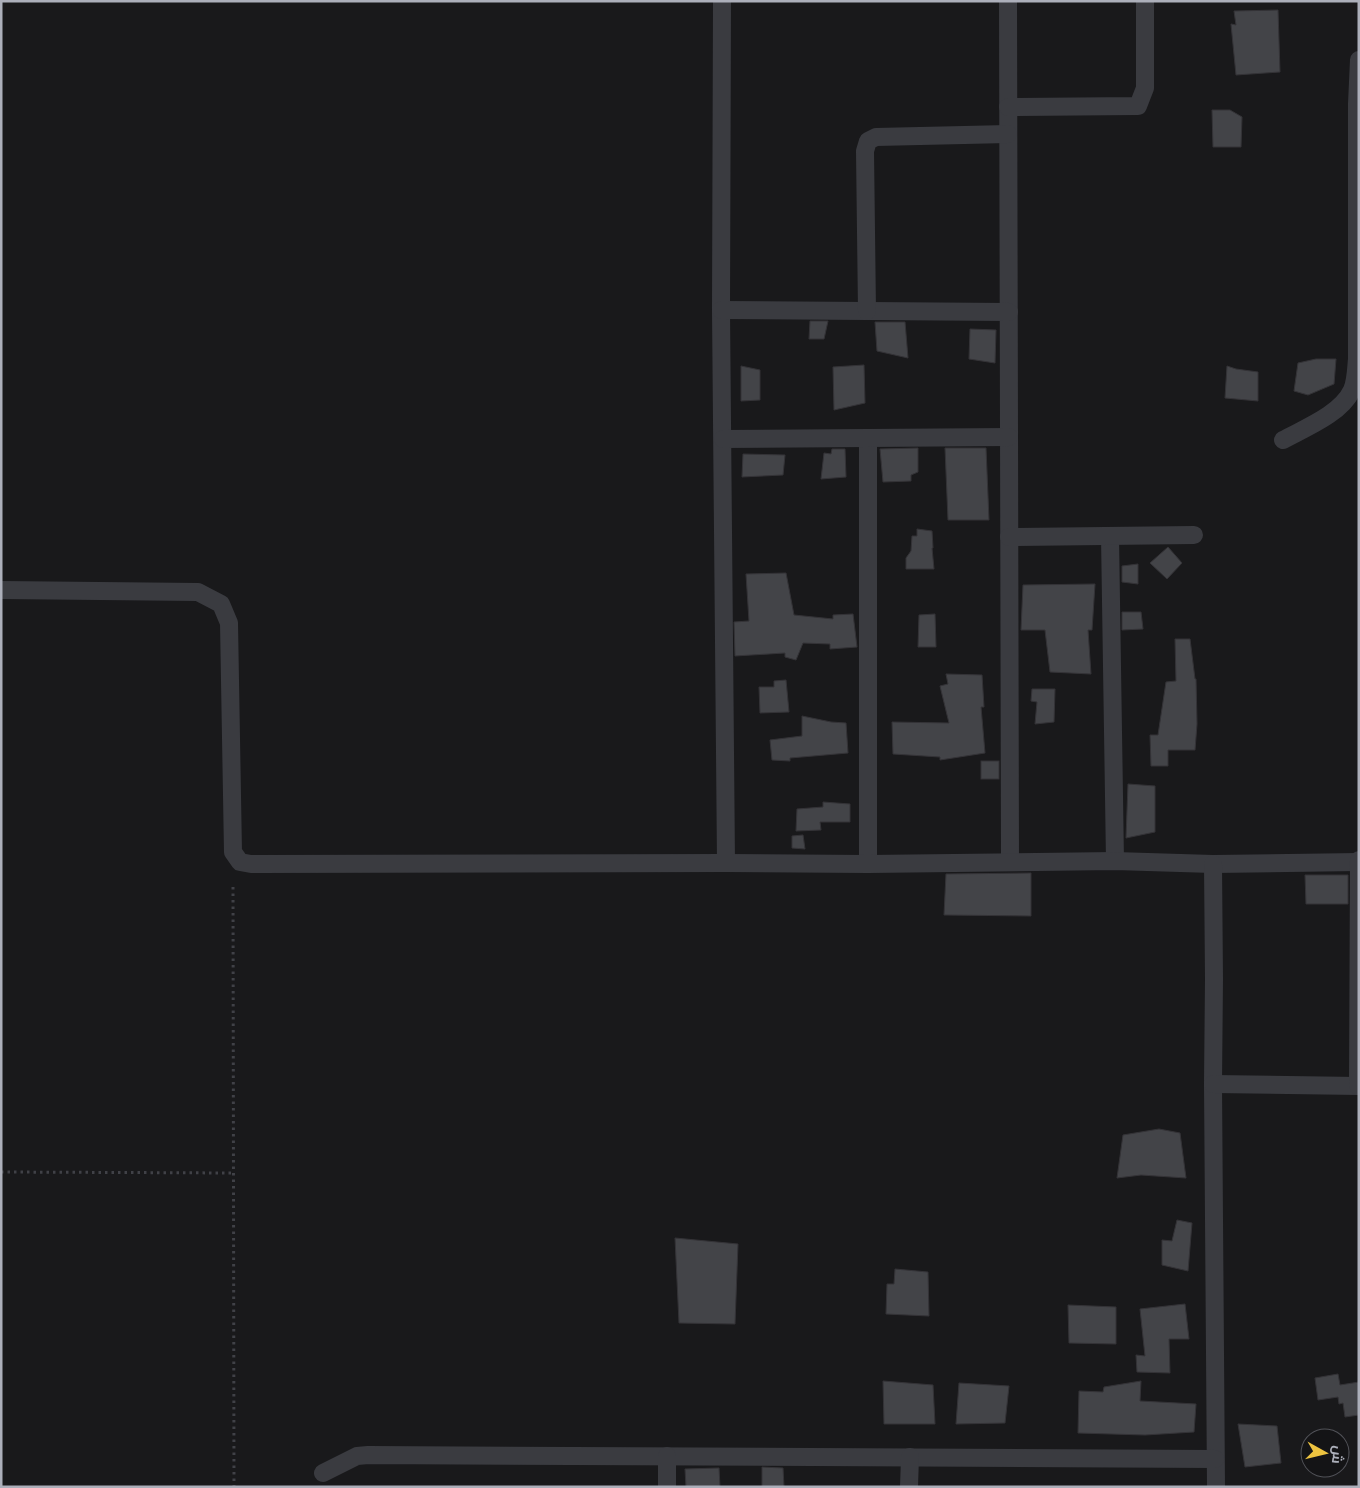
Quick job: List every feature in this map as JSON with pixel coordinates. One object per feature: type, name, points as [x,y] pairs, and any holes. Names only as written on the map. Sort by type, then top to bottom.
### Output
[{"type":"street","points":[[722,1],[721,310],[726,863]]},
{"type":"street","points":[[1008,1],[1010,862]]},
{"type":"street","points":[[1008,107],[1138,106],[1145,88],[1145,1]]},
{"type":"street","points":[[1283,440],[1317,422],[1340,406],[1355,392],[1357,359],[1357,104],[1359,60]]},
{"type":"street","points":[[867,311],[866,151],[868,142],[876,137],[1008,134]]},
{"type":"street","points":[[721,310],[1009,312]]},
{"type":"street","points":[[723,439],[1009,436]]},
{"type":"street","points":[[868,438],[868,864]]},
{"type":"street","points":[[1009,537],[1194,535]]},
{"type":"street","points":[[1110,536],[1115,861]]},
{"type":"street","points":[[1,590],[198,592],[221,604],[229,623],[233,852],[240,862],[251,864],[868,864],[1115,861],[1213,864],[1359,861],[1358,1086],[1213,1084]]},
{"type":"street","points":[[1213,864],[1216,1487]]},
{"type":"street","points":[[323,1473],[357,1456],[368,1454],[1215,1458]]},
{"type":"street","points":[[667,1456],[667,1487]]},
{"type":"street","points":[[909,1487],[910,1457]]},
{"type":"path","points":[[233,887],[234,1487]]},
{"type":"path","points":[[1,1172],[234,1173]]},
{"type":"building","points":[[1278,10],[1280,72],[1236,75],[1231,24],[1236,25],[1234,11]]},
{"type":"building","points":[[1212,110],[1230,110],[1242,117],[1241,147],[1213,147]]},
{"type":"building","points":[[810,321],[828,321],[824,339],[809,339]]},
{"type":"building","points":[[875,322],[905,322],[908,358],[877,351]]},
{"type":"building","points":[[970,329],[996,330],[995,363],[969,359]]},
{"type":"building","points":[[1316,359],[1336,359],[1334,384],[1308,395],[1294,391],[1298,363]]},
{"type":"building","points":[[864,365],[865,403],[834,410],[833,367]]},
{"type":"building","points":[[741,366],[760,370],[760,400],[741,401]]},
{"type":"building","points":[[1227,366],[1258,372],[1258,401],[1225,398]]},
{"type":"building","points":[[918,448],[918,472],[911,475],[911,481],[883,482],[880,449]]},
{"type":"building","points":[[945,448],[986,448],[989,520],[948,520]]},
{"type":"building","points":[[832,449],[845,449],[846,477],[821,479],[824,453],[831,454]]},
{"type":"building","points":[[743,454],[785,455],[783,475],[742,477]]},
{"type":"building","points":[[917,529],[932,531],[934,569],[906,569],[906,558],[911,551],[912,536],[917,536]]},
{"type":"building","points":[[1168,547],[1182,563],[1167,579],[1150,563]]},
{"type":"building","points":[[1138,564],[1138,584],[1122,582],[1122,566]]},
{"type":"building","points":[[786,573],[794,615],[833,619],[833,615],[853,614],[857,647],[830,649],[830,644],[803,643],[796,660],[785,657],[785,653],[735,656],[734,622],[749,621],[746,574]]},
{"type":"building","points":[[1095,584],[1092,630],[1088,630],[1091,674],[1050,672],[1045,630],[1021,630],[1023,585]]},
{"type":"building","points":[[1122,612],[1141,612],[1143,629],[1122,630]]},
{"type":"building","points":[[935,614],[936,647],[918,647],[919,615]]},
{"type":"building","points":[[1175,639],[1190,639],[1196,679],[1197,724],[1195,750],[1168,750],[1168,766],[1151,766],[1150,735],[1158,735],[1166,682],[1176,681]]},
{"type":"building","points":[[946,674],[982,675],[984,707],[981,707],[985,753],[940,760],[940,757],[893,754],[892,722],[949,723],[940,686],[948,684]]},
{"type":"building","points":[[786,680],[789,712],[760,713],[759,687],[774,687],[774,681]]},
{"type":"building","points":[[1032,689],[1055,689],[1054,722],[1035,724],[1037,702],[1031,701]]},
{"type":"building","points":[[802,716],[846,723],[848,753],[790,758],[790,761],[772,760],[770,740],[802,736]]},
{"type":"building","points":[[981,761],[999,761],[999,779],[981,779]]},
{"type":"building","points":[[1128,784],[1155,786],[1155,832],[1126,838]]},
{"type":"building","points":[[823,802],[850,804],[850,822],[820,822],[821,830],[796,831],[797,809],[823,807]]},
{"type":"building","points":[[803,835],[805,849],[792,848],[792,836]]},
{"type":"building","points":[[1031,873],[1031,916],[944,915],[946,874]]},
{"type":"building","points":[[1305,875],[1348,875],[1348,904],[1306,904]]},
{"type":"building","points":[[1159,1129],[1180,1133],[1186,1178],[1141,1175],[1117,1178],[1123,1135]]},
{"type":"building","points":[[1177,1220],[1192,1223],[1188,1271],[1162,1265],[1162,1240],[1172,1241]]},
{"type":"building","points":[[675,1238],[738,1244],[735,1324],[679,1323]]},
{"type":"building","points":[[895,1269],[928,1272],[929,1316],[886,1314],[887,1284],[894,1284]]},
{"type":"building","points":[[1185,1304],[1189,1339],[1169,1339],[1170,1373],[1137,1372],[1136,1355],[1145,1356],[1140,1309]]},
{"type":"building","points":[[1068,1305],[1116,1307],[1116,1344],[1069,1343]]},
{"type":"building","points":[[1338,1374],[1340,1385],[1359,1382],[1359,1415],[1345,1417],[1343,1403],[1339,1404],[1338,1397],[1318,1400],[1315,1378]]},
{"type":"building","points":[[883,1381],[933,1385],[935,1424],[884,1424]]},
{"type":"building","points":[[1141,1381],[1140,1401],[1196,1404],[1194,1432],[1145,1435],[1078,1433],[1079,1391],[1103,1392],[1104,1387]]},
{"type":"building","points":[[959,1383],[1009,1386],[1005,1423],[956,1424]]},
{"type":"building","points":[[1238,1424],[1277,1426],[1281,1463],[1245,1467]]},
{"type":"building","points":[[762,1467],[783,1468],[784,1487],[762,1487]]},
{"type":"building","points":[[719,1468],[720,1487],[686,1487],[685,1469]]}]
